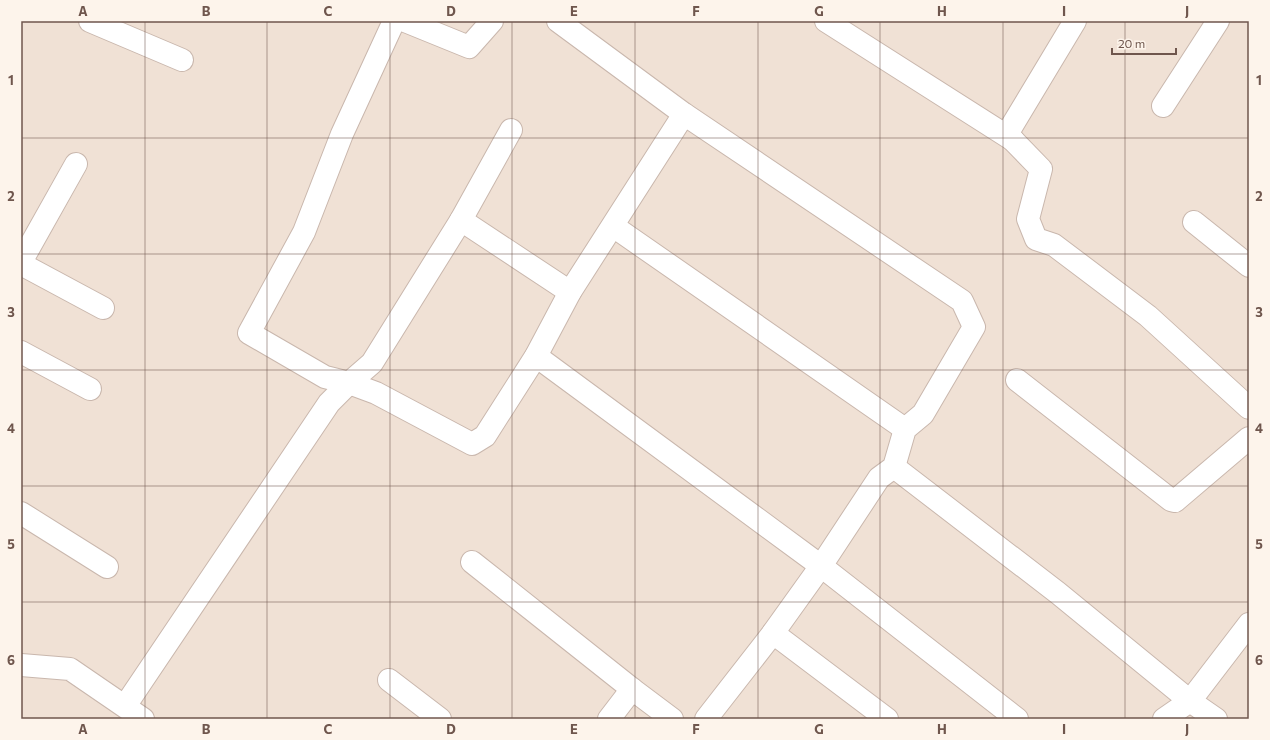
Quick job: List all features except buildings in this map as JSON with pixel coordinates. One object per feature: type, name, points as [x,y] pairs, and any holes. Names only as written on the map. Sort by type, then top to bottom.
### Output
[{"type":"street","points":[[90,21],[182,60]]},
{"type":"street","points":[[394,21],[342,134],[304,232],[249,333],[325,377],[349,383],[376,393],[472,444],[485,436],[536,356],[570,292],[684,114]]},
{"type":"street","points":[[405,21],[469,47],[492,21]]},
{"type":"street","points":[[558,21],[684,114],[962,301],[974,327],[923,414],[905,429],[894,467],[879,478],[821,566],[773,633],[706,719]]},
{"type":"street","points":[[826,21],[1013,140]]},
{"type":"street","points":[[1075,21],[1007,134],[1041,169],[1028,218],[1036,239],[1054,246],[1148,316],[1249,408]]},
{"type":"street","points":[[1163,106],[1218,21]]},
{"type":"street","points":[[125,706],[329,403],[372,363],[460,220],[511,130]]},
{"type":"street","points":[[76,164],[21,263],[103,308]]},
{"type":"street","points":[[460,220],[570,292]]},
{"type":"street","points":[[1194,222],[1249,266]]},
{"type":"street","points":[[613,226],[905,429]]},
{"type":"street","points":[[21,352],[90,390]]},
{"type":"street","points":[[536,356],[821,566],[1017,719]]},
{"type":"street","points":[[1017,380],[1148,482],[1175,501],[1249,438]]},
{"type":"street","points":[[894,467],[1058,593],[1190,701],[1216,719]]},
{"type":"street","points":[[21,513],[107,567]]},
{"type":"street","points":[[472,562],[672,719]]},
{"type":"street","points":[[1164,719],[1190,701],[1249,624]]},
{"type":"street","points":[[773,633],[887,719]]},
{"type":"street","points":[[21,665],[70,669],[143,719]]},
{"type":"street","points":[[389,680],[440,719]]},
{"type":"street","points":[[609,719],[632,689]]},
{"type":"shaded area","points":[[21,21],[1249,21],[1249,719],[21,719]]}]
